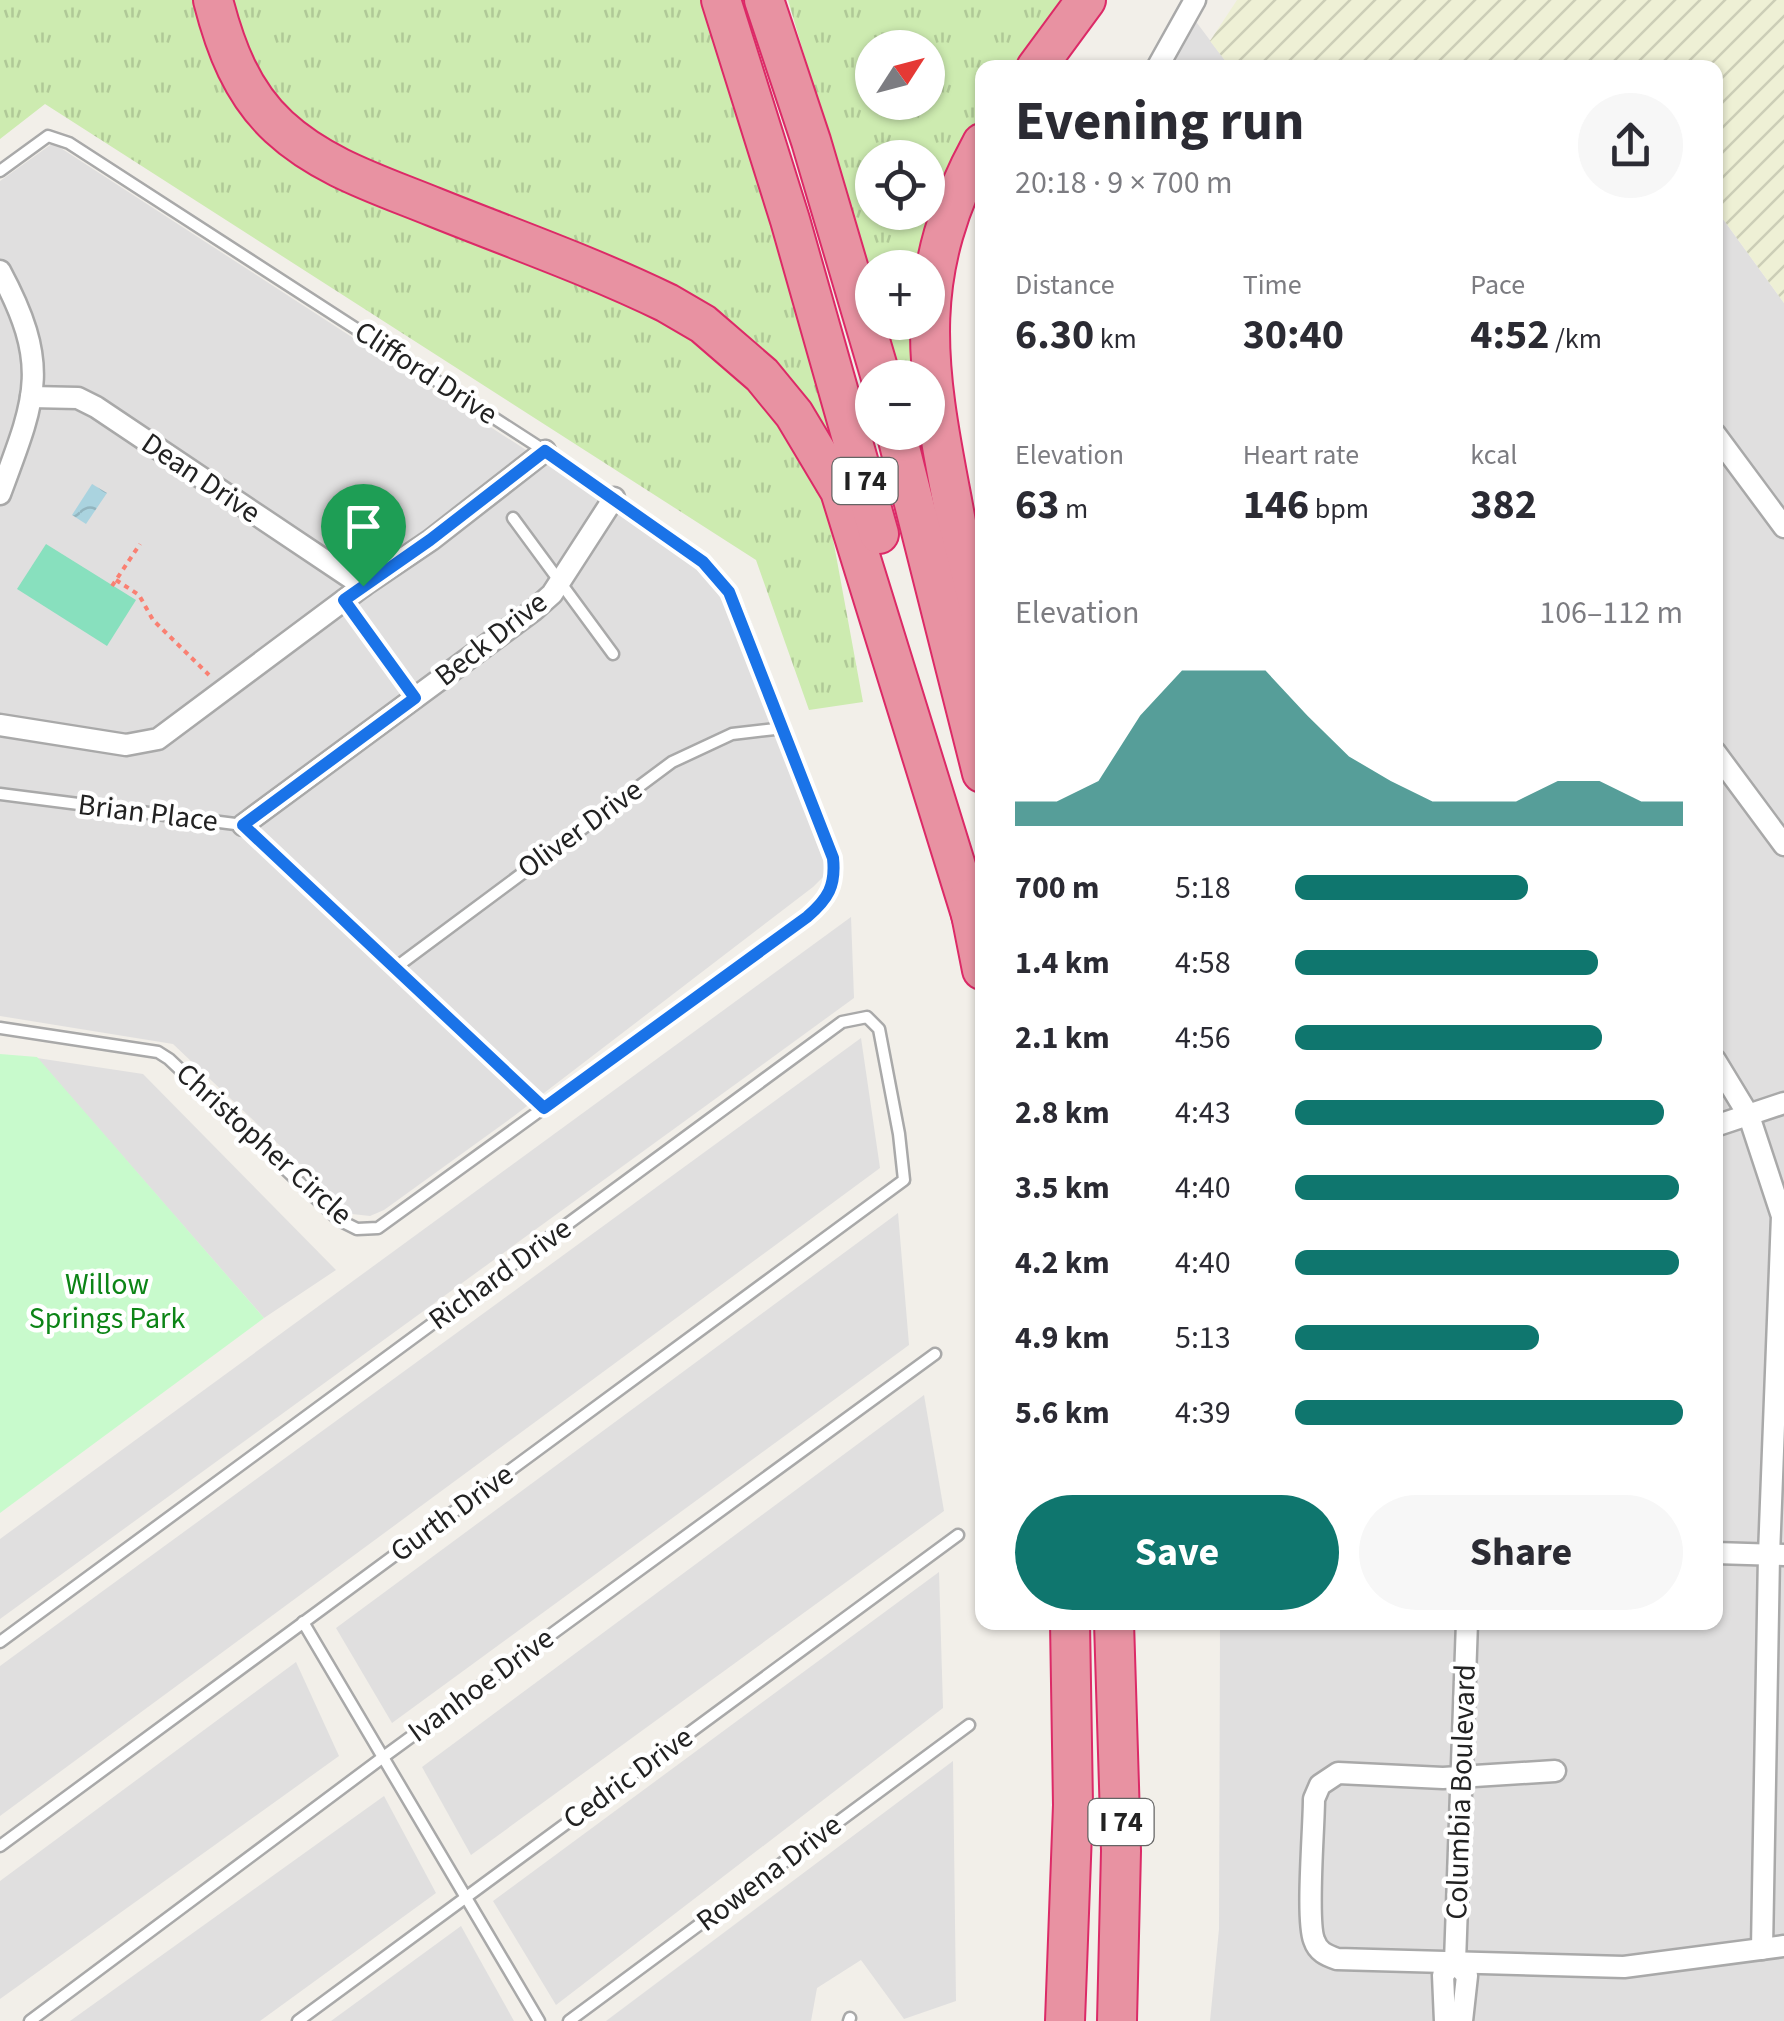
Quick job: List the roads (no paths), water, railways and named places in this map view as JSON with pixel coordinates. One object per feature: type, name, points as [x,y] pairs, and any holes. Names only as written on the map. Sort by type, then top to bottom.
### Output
[{"type":"highway","points":[[214,0],[220,29],[244,83],[260,108],[298,144],[355,175],[666,302],[736,349],[794,414],[840,491],[854,529],[973,921]]},
{"type":"highway","name":"I 74","points":[[721,0],[854,441],[924,708],[975,932]]},
{"type":"highway","points":[[764,0],[811,141],[875,360]]},
{"type":"highway","points":[[1042,60],[1086,0]]},
{"type":"highway","points":[[975,158],[941,240],[928,332],[936,423],[975,629]]},
{"type":"highway","name":"I 74","points":[[901,450],[975,746]]},
{"type":"highway","name":"I 74","points":[[1065,2021],[1074,1804],[1070,1630]]},
{"type":"highway","name":"I 74","points":[[1114,1630],[1122,1852],[1118,2021]]},
{"type":"street","points":[[1161,60],[1195,0]]},
{"type":"street","points":[[0,271],[28,333],[34,357],[32,398],[0,494]]},
{"type":"street","name":"Dean Drive","points":[[32,398],[78,398],[96,407],[363,586]]},
{"type":"street","points":[[1723,445],[1784,527]]},
{"type":"street","points":[[0,725],[126,746],[158,739],[545,451]]},
{"type":"street","name":"Beck Drive","points":[[243,825],[534,610],[560,581],[614,498]]},
{"type":"street","points":[[1723,763],[1784,844]]},
{"type":"street","points":[[1723,1073],[1749,1116],[1782,1216],[1777,1555],[1762,1949]]},
{"type":"street","points":[[1723,1124],[1784,1103]]},
{"type":"street","points":[[1723,1553],[1777,1555]]},
{"type":"street","name":"Columbia Boulevard","points":[[1445,2021],[1443,1975],[1455,1962],[1467,1630]]},
{"type":"street","points":[[1555,1771],[1462,1776],[1338,1773],[1320,1785],[1314,1799],[1312,1918],[1316,1946],[1324,1955],[1337,1959],[1624,1967],[1784,1946]]},
{"type":"street","name":"Columbia Boulevard","points":[[1455,1962],[1467,1976],[1462,2021]]},
{"type":"lane","name":"Clifford Drive","points":[[0,171],[48,136],[69,143],[545,451],[703,562],[738,609],[833,858],[833,883]]},
{"type":"lane","points":[[514,518],[613,654]]},
{"type":"lane","points":[[344,600],[415,698]]},
{"type":"lane","name":"Oliver Drive","points":[[394,968],[672,762],[732,734],[784,728]]},
{"type":"lane","name":"Brian Place","points":[[0,794],[243,825],[544,1108]]},
{"type":"lane","name":"Christopher Circle","points":[[0,1028],[158,1052],[170,1059],[339,1220],[357,1229],[378,1228],[807,917],[827,900],[833,883]]},
{"type":"lane","name":"Richard Drive","points":[[0,1642],[842,1022],[866,1018],[879,1030],[900,1134],[904,1180]]},
{"type":"lane","name":"Gurth Drive","points":[[0,1846],[904,1180]]},
{"type":"lane","name":"Ivanhoe Drive","points":[[30,2021],[382,1758],[936,1354]]},
{"type":"lane","name":"Cedric Drive","points":[[298,2021],[958,1535]]},
{"type":"lane","points":[[304,1622],[539,2021]]},
{"type":"lane","name":"Rowena Drive","points":[[569,2021],[969,1725]]},
{"type":"water","points":[[92,484],[107,493],[86,524],[72,515]]},
{"type":"park label","name":"Willow Springs Park","points":[[107,1301]]}]
